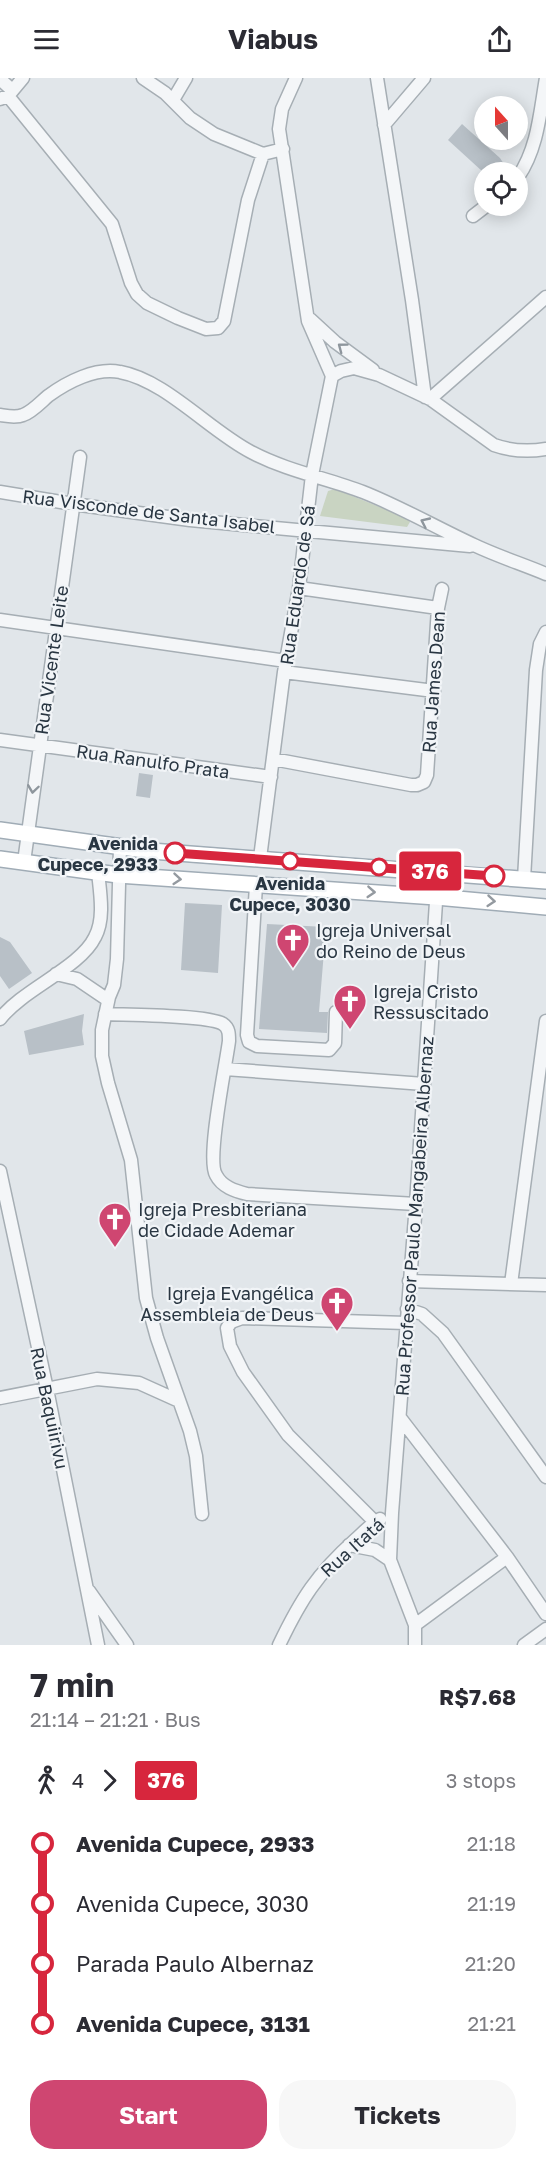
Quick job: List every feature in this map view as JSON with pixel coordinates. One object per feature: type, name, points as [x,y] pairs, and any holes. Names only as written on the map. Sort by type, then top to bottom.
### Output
[{"type":"main road","points":[[0,830],[120,847],[201,855],[546,881]]},
{"type":"main road","points":[[0,859],[118,875],[546,907]]},
{"type":"street","points":[[7,95],[23,78]]},
{"type":"street","points":[[143,78],[173,100],[190,118],[214,134],[263,154],[283,149]]},
{"type":"street","points":[[173,100],[186,78]]},
{"type":"street","points":[[296,78],[279,119],[279,129],[307,316],[332,376],[354,368],[379,375],[427,398],[494,445],[531,452],[546,448]]},
{"type":"street","points":[[377,78],[427,398]]},
{"type":"street","points":[[384,125],[424,78]]},
{"type":"street","points":[[526,162],[535,138],[546,78]]},
{"type":"street","points":[[0,79],[7,95],[112,224],[131,283],[137,294],[153,306],[206,329],[218,328],[224,321],[248,200],[263,154]]},
{"type":"street","points":[[427,398],[546,297]]},
{"type":"street","points":[[307,316],[335,342],[379,375]]},
{"type":"street","points":[[0,415],[24,415],[65,385],[104,371],[120,372],[153,386],[246,450],[282,466],[364,493],[478,547],[546,574]]},
{"type":"street","name":"Rua Eduardo de Sá","points":[[260,858],[285,667],[299,588],[312,475],[332,376]]},
{"type":"street","name":"Rua Vicente Leite","points":[[24,862],[80,457]]},
{"type":"street","name":"Rua Visconde de Santa Isabel","points":[[0,492],[190,520],[478,547]]},
{"type":"street","points":[[299,588],[438,608]]},
{"type":"street","name":"Rua James Dean","points":[[273,759],[411,785],[422,783],[427,775],[438,608],[442,590]]},
{"type":"street","points":[[0,620],[434,691]]},
{"type":"street","points":[[524,879],[541,670],[540,644],[546,632]]},
{"type":"street","name":"Rua Ranulfo Prata","points":[[0,740],[271,777]]},
{"type":"street","points":[[120,847],[118,943],[114,985],[108,1000],[102,1030],[102,1056],[131,1160],[146,1298],[190,1431],[196,1456],[202,1515]]},
{"type":"street","points":[[0,1019],[6,1005],[56,974],[82,954],[96,937],[100,914],[98,872]]},
{"type":"street","name":"Rua Professor Paulo Mangabeira Albernaz","points":[[390,1560],[438,872]]},
{"type":"street","points":[[256,885],[247,1035],[249,1042],[257,1046],[329,1050],[334,1043],[336,1012]]},
{"type":"street","points":[[96,937],[110,934],[118,943]]},
{"type":"street","points":[[78,979],[82,954]]},
{"type":"street","points":[[56,974],[78,979],[108,1000]]},
{"type":"street","points":[[105,1014],[206,1019],[222,1024],[229,1033],[212,1157],[214,1171],[221,1182],[232,1189],[247,1194],[416,1204]]},
{"type":"street","points":[[511,1284],[546,1021]]},
{"type":"street","points":[[225,1069],[424,1084]]},
{"type":"street","name":"Rua Baquiirivu","points":[[0,1171],[47,1389],[98,1645]]},
{"type":"street","points":[[409,1281],[546,1285]]},
{"type":"street","points":[[407,1309],[422,1314],[443,1333],[546,1477]]},
{"type":"street","points":[[375,1522],[288,1435],[243,1372],[230,1346],[226,1331],[228,1324],[242,1318],[406,1323]]},
{"type":"street","points":[[0,1398],[97,1379],[139,1383],[179,1401]]},
{"type":"street","points":[[400,1419],[507,1557],[546,1614]]},
{"type":"street","name":"Rua Itatá","points":[[279,1645],[314,1581],[331,1562],[375,1522],[392,1513]]},
{"type":"street","points":[[349,1545],[375,1550],[390,1560],[415,1625],[415,1645]]},
{"type":"street","points":[[415,1625],[507,1557]]},
{"type":"street","points":[[87,1588],[127,1645]]},
{"type":"street","points":[[524,1645],[546,1629]]},
{"type":"green space","points":[[335,489],[407,518],[410,522],[407,527],[320,516],[328,491]]},
{"type":"building","points":[[462,124],[474,135],[474,150],[491,150],[503,162],[474,164],[448,140]]},
{"type":"building","points":[[139,773],[153,775],[150,798],[136,796]]},
{"type":"building","points":[[185,903],[222,905],[218,973],[181,970]]},
{"type":"building","name":"Igreja Universal do Reino de Deus","points":[[267,924],[326,927],[319,1012],[328,1012],[327,1033],[259,1029]]},
{"type":"building","points":[[0,937],[10,942],[32,973],[9,989],[0,976]]},
{"type":"building","points":[[84,1014],[82,1031],[84,1045],[29,1055],[24,1031]]},
{"type":"bus line","name":"376","points":[[175,853],[494,876]]},
{"type":"place","name":"Avenida Cupece, 2933","points":[[175,853]]},
{"type":"place","name":"Avenida Cupece, 3030","points":[[290,861]]},
{"type":"place","name":"Igreja Universal do Reino de Deus","points":[[293,969]]},
{"type":"place","name":"Igreja Cristo Ressuscitado","points":[[350,1030]]},
{"type":"place","name":"Igreja Presbiteriana de Cidade Ademar","points":[[115,1248]]},
{"type":"place","name":"Igreja Evangélica Assembleia de Deus","points":[[337,1332]]}]
